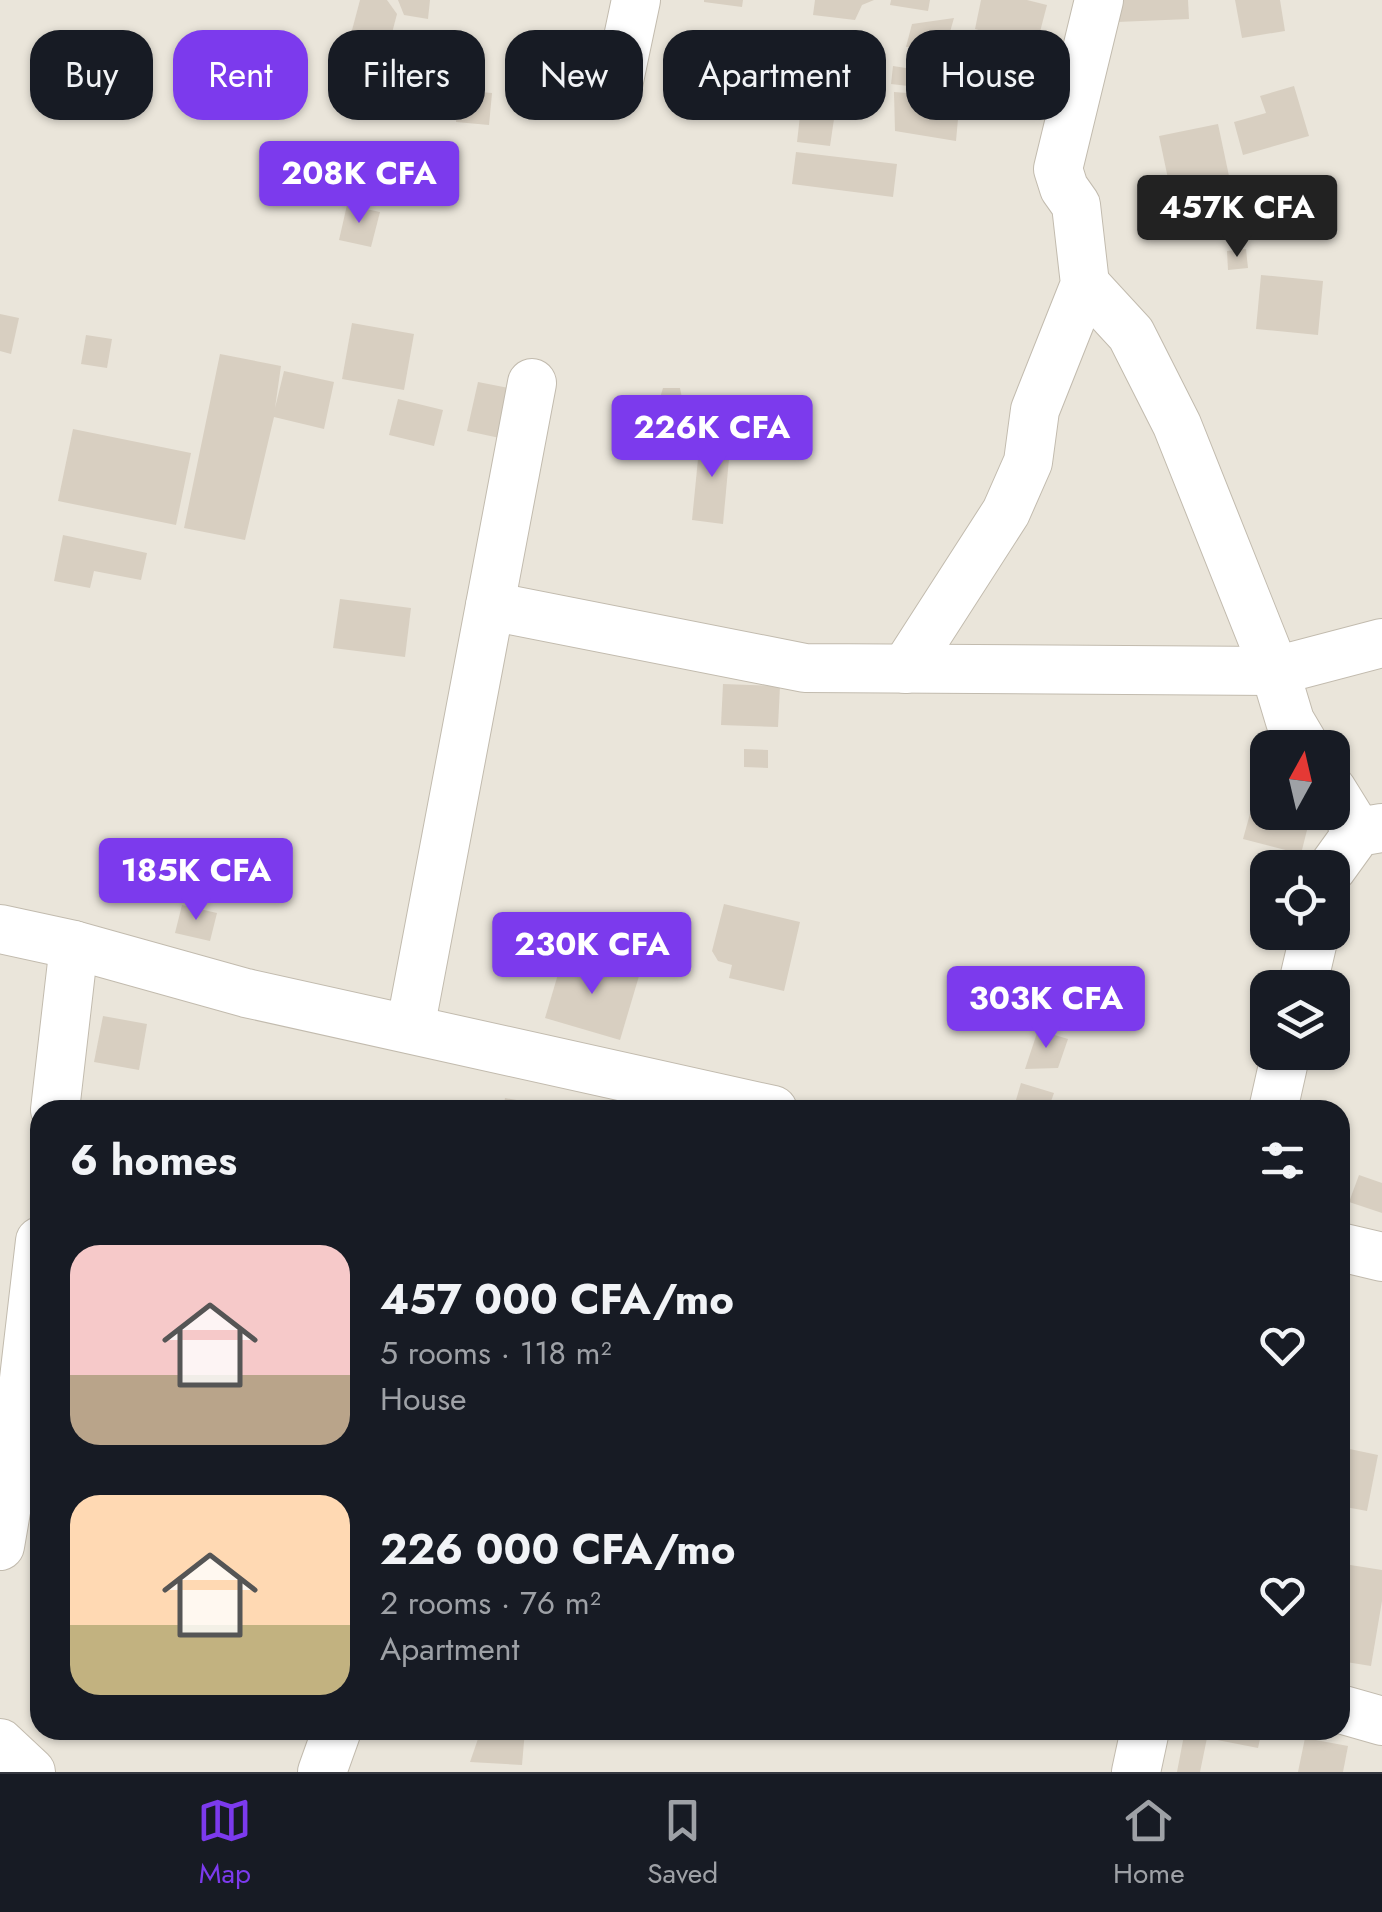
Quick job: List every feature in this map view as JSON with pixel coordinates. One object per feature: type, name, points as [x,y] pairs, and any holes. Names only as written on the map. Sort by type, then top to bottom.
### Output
[{"type":"street","points":[[630,30],[636,0]]},
{"type":"street","points":[[905,669],[1006,512],[1028,462],[1035,410],[1085,284],[1076,205],[1064,188],[1058,169],[1099,0]]},
{"type":"street","points":[[1085,284],[1132,334],[1177,425],[1276,671],[1295,730]]},
{"type":"street","points":[[410,1029],[532,383]]},
{"type":"street","points":[[490,606],[805,668],[1276,671],[1382,643]]},
{"type":"street","points":[[0,929],[74,945],[246,993],[410,1029],[622,1093],[684,1100]]},
{"type":"street","points":[[56,1100],[74,945]]},
{"type":"street","points":[[1275,1100],[1282,1070]]},
{"type":"street","points":[[1350,1249],[1382,1257]]},
{"type":"street","points":[[0,1546],[27,1468],[30,1416]]},
{"type":"street","points":[[1350,1712],[1382,1720]]},
{"type":"street","points":[[322,1772],[333,1740]]},
{"type":"street","points":[[1136,1772],[1143,1740]]},
{"type":"street","points":[[0,1743],[31,1772]]},
{"type":"shaded area","points":[[0,0],[1382,0],[1382,1772],[0,1772]]},
{"type":"building","points":[[360,0],[387,0],[397,14],[393,30],[352,30]]},
{"type":"building","points":[[398,0],[430,0],[428,19],[404,15]]},
{"type":"building","points":[[704,0],[743,0],[742,7]]},
{"type":"building","points":[[815,0],[874,0],[862,5],[855,20],[813,15]]},
{"type":"building","points":[[891,0],[930,0],[928,11],[890,5]]},
{"type":"building","points":[[981,0],[1027,0],[1047,5],[1040,30],[975,29]]},
{"type":"building","points":[[1117,0],[1188,0],[1189,19],[1117,22]]},
{"type":"building","points":[[1235,0],[1280,0],[1285,31],[1242,38]]},
{"type":"building","points":[[954,18],[951,30],[910,30],[912,24]]},
{"type":"building","points":[[893,66],[906,68],[906,86],[891,84]]},
{"type":"building","points":[[1294,86],[1309,136],[1243,155],[1234,122],[1266,113],[1260,96]]},
{"type":"building","points":[[485,92],[492,93],[489,125],[456,122],[485,120]]},
{"type":"building","points":[[894,92],[906,93],[906,120],[958,120],[956,141],[895,131]]},
{"type":"building","points":[[800,120],[834,120],[830,146],[797,142]]},
{"type":"building","points":[[1218,124],[1229,176],[1170,188],[1159,136]]},
{"type":"building","points":[[796,152],[897,164],[893,197],[792,184]]},
{"type":"building","points":[[347,205],[380,212],[371,247],[339,240]]},
{"type":"building","points":[[1246,249],[1248,268],[1228,270],[1227,251]]},
{"type":"building","points":[[1261,275],[1323,281],[1318,335],[1256,329]]},
{"type":"building","points":[[0,314],[19,318],[11,354],[0,351]]},
{"type":"building","points":[[352,323],[414,334],[404,390],[342,379]]},
{"type":"building","points":[[86,335],[112,339],[107,368],[81,364]]},
{"type":"building","points":[[220,354],[281,366],[275,408],[284,371],[334,382],[324,429],[274,417],[245,540],[184,528]]},
{"type":"building","points":[[478,382],[519,390],[509,440],[467,431]]},
{"type":"building","points":[[663,388],[680,388],[684,408],[657,407]]},
{"type":"building","points":[[398,399],[443,410],[434,446],[389,435]]},
{"type":"building","points":[[73,429],[191,453],[176,525],[58,501]]},
{"type":"building","points":[[731,437],[723,524],[692,520],[700,439]]},
{"type":"building","points":[[63,535],[147,553],[141,580],[94,571],[90,588],[54,581]]},
{"type":"building","points":[[340,599],[411,608],[405,657],[333,648]]},
{"type":"building","points":[[723,684],[780,686],[778,727],[721,725]]},
{"type":"building","points":[[744,749],[768,750],[768,768],[744,767]]},
{"type":"building","points":[[1250,814],[1250,830],[1307,830],[1302,850],[1286,850],[1243,839]]},
{"type":"building","points":[[724,904],[800,922],[784,991],[729,978],[732,965],[718,961],[712,951]]},
{"type":"building","points":[[182,905],[217,913],[210,941],[175,933]]},
{"type":"building","points":[[564,954],[639,976],[620,1040],[545,1018]]},
{"type":"building","points":[[103,1016],[147,1024],[139,1070],[94,1062]]},
{"type":"building","points":[[1038,1030],[1068,1039],[1058,1068],[1025,1069]]},
{"type":"building","points":[[1021,1083],[1054,1093],[1052,1100],[1016,1100]]},
{"type":"building","points":[[1359,1175],[1382,1183],[1382,1213],[1350,1199]]},
{"type":"building","points":[[1350,1449],[1378,1455],[1367,1511],[1350,1508]]},
{"type":"building","points":[[1350,1565],[1382,1570],[1382,1601],[1371,1666],[1350,1663]]},
{"type":"building","points":[[478,1740],[524,1740],[522,1765],[470,1762]]},
{"type":"building","points":[[1183,1740],[1207,1740],[1200,1772],[1177,1772]]},
{"type":"building","points":[[1217,1740],[1260,1740],[1258,1748]]},
{"type":"building","points":[[1305,1740],[1348,1746],[1343,1772],[1298,1772]]}]
